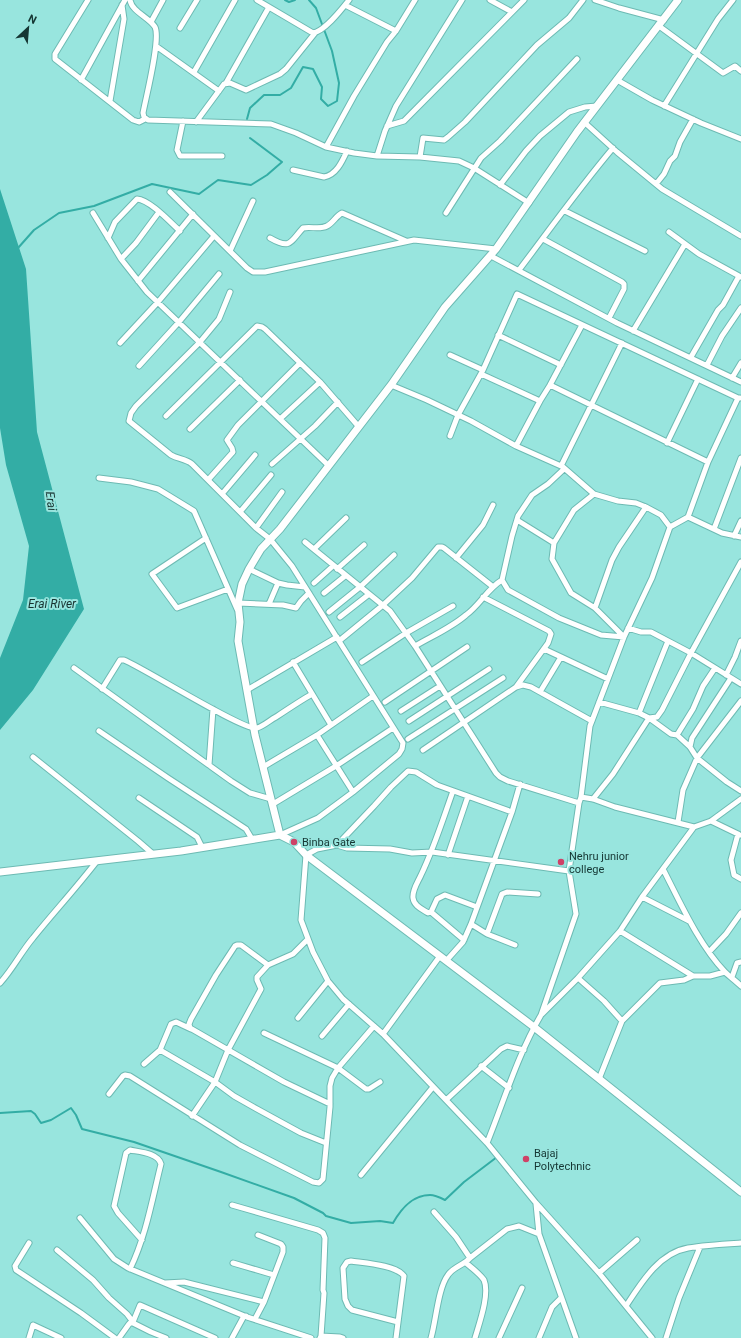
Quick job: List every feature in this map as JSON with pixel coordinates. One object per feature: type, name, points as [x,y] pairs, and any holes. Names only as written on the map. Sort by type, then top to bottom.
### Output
[{"type":"main road","points":[[280,835],[254,728],[238,641],[240,622],[238,603],[242,584],[248,569],[261,549],[270,540],[329,466],[391,385],[445,307],[491,256],[584,122],[678,0]]},
{"type":"main road","points":[[0,872],[152,854],[280,835],[294,842],[306,855],[534,1027],[741,1192]]},
{"type":"street","points":[[88,0],[54,57],[56,61],[136,121],[142,122],[145,119],[270,124],[296,133],[326,147],[377,156],[420,156],[459,161],[474,168],[528,203]]},
{"type":"street","points":[[151,22],[163,0]]},
{"type":"street","points":[[180,28],[197,0]]},
{"type":"street","points":[[194,72],[235,0]]},
{"type":"street","points":[[257,0],[309,32],[316,32]]},
{"type":"street","points":[[226,83],[230,83],[246,90],[286,70],[316,32],[327,24],[349,0]]},
{"type":"street","points":[[326,147],[354,96],[415,0]]},
{"type":"street","points":[[377,156],[387,126],[396,106],[462,0]]},
{"type":"street","points":[[490,0],[512,12]]},
{"type":"street","points":[[387,126],[404,121],[524,0]]},
{"type":"street","points":[[420,156],[423,138],[444,140],[448,137],[465,122],[537,45],[569,18],[584,0]]},
{"type":"street","points":[[595,0],[661,23],[723,73],[735,66],[741,71]]},
{"type":"street","points":[[664,106],[698,54],[718,19],[733,0]]},
{"type":"street","points":[[81,80],[122,5],[128,1],[151,22],[157,33],[156,46],[143,113],[145,119]]},
{"type":"street","points":[[110,101],[124,19],[122,5]]},
{"type":"street","points":[[345,5],[396,30]]},
{"type":"street","points":[[196,122],[226,83],[269,7]]},
{"type":"street","points":[[156,46],[219,91]]},
{"type":"street","points":[[446,213],[481,158],[500,141],[577,59]]},
{"type":"street","points":[[617,80],[664,106],[741,139]]},
{"type":"street","points":[[500,185],[526,151],[540,136],[569,112],[585,107],[597,106]]},
{"type":"street","points":[[656,184],[664,174],[670,161],[675,156],[680,142],[693,119]]},
{"type":"street","points":[[183,121],[177,150],[178,155],[222,156]]},
{"type":"street","points":[[584,122],[612,148],[656,184],[741,236]]},
{"type":"street","points":[[520,270],[565,211],[584,183],[612,148]]},
{"type":"street","points":[[294,170],[324,177],[328,176],[333,174],[347,151]]},
{"type":"street","points":[[170,192],[250,270],[257,272],[265,272],[414,240],[496,249]]},
{"type":"street","points":[[108,238],[115,222],[137,199],[144,200],[180,231]]},
{"type":"street","points":[[230,251],[253,201]]},
{"type":"street","points":[[565,211],[645,251]]},
{"type":"street","points":[[121,259],[136,243],[159,212]]},
{"type":"street","points":[[93,213],[121,259],[138,281],[329,466]]},
{"type":"street","points":[[270,238],[283,244],[288,244],[294,240],[303,228],[325,227],[331,223],[337,215],[342,213],[406,241]]},
{"type":"street","points":[[138,281],[193,214]]},
{"type":"street","points":[[669,232],[699,254],[740,276],[723,305],[718,310],[691,357]]},
{"type":"street","points":[[120,343],[158,302],[214,236]]},
{"type":"street","points":[[543,240],[624,284],[624,289],[609,318]]},
{"type":"street","points":[[633,331],[685,244]]},
{"type":"street","points":[[491,256],[633,331],[691,357],[741,382]]},
{"type":"street","points":[[139,366],[179,322],[219,274]]},
{"type":"street","points":[[230,292],[219,319],[200,342],[136,406],[131,413],[129,421],[171,455],[176,458],[189,461],[270,540],[292,566],[403,743],[402,751],[353,792],[318,818],[280,835]]},
{"type":"street","points":[[450,436],[458,415],[482,372],[517,294],[740,398],[708,462],[688,517],[670,528],[652,578],[624,637],[590,726],[569,871],[576,914],[541,1015],[524,1050],[488,1143]]},
{"type":"street","points":[[707,365],[722,336],[741,308]]},
{"type":"street","points":[[516,446],[582,325]]},
{"type":"street","points":[[166,416],[257,326],[260,326],[265,329],[320,382],[359,427]]},
{"type":"street","points":[[498,335],[560,365]]},
{"type":"street","points":[[622,343],[562,467],[548,484],[532,494],[518,516],[502,580],[508,590],[559,618],[601,635],[624,637]]},
{"type":"street","points":[[450,355],[540,401]]},
{"type":"street","points":[[208,480],[233,452],[227,440],[238,425],[300,363]]},
{"type":"street","points":[[732,378],[741,363]]},
{"type":"street","points":[[667,443],[698,379]]},
{"type":"street","points":[[190,429],[240,380]]},
{"type":"street","points":[[280,419],[320,382]]},
{"type":"street","points":[[391,385],[427,400],[516,446],[562,467],[594,494],[618,501],[636,503],[646,507],[661,515],[670,528]]},
{"type":"street","points":[[550,385],[708,462]]},
{"type":"street","points":[[272,464],[315,426],[338,402]]},
{"type":"street","points":[[222,494],[255,455]]},
{"type":"street","points":[[714,528],[741,458]]},
{"type":"street","points":[[240,512],[270,475]]},
{"type":"street","points":[[99,478],[150,486],[166,493],[194,511],[238,612]]},
{"type":"street","points":[[256,528],[282,492]]},
{"type":"street","points":[[594,494],[574,510],[554,543],[552,559],[571,594],[594,608],[624,637]]},
{"type":"street","points":[[456,558],[483,525],[493,505]]},
{"type":"street","points":[[594,608],[618,547],[646,507]]},
{"type":"street","points":[[688,517],[722,533],[741,537]]},
{"type":"street","points":[[314,549],[346,518]]},
{"type":"street","points":[[516,520],[554,543]]},
{"type":"street","points":[[734,536],[741,521]]},
{"type":"street","points":[[206,538],[152,574],[177,608],[228,589]]},
{"type":"street","points":[[305,542],[390,611],[415,646],[500,777],[508,781],[579,803]]},
{"type":"street","points":[[314,583],[364,545]]},
{"type":"street","points":[[247,690],[294,662],[338,639],[383,605],[412,578],[438,547],[442,547],[492,586]]},
{"type":"street","points":[[329,612],[360,587],[394,555]]},
{"type":"street","points":[[593,799],[613,774],[650,718],[657,717],[741,562]]},
{"type":"street","points":[[248,569],[278,583],[305,587]]},
{"type":"street","points":[[324,593],[345,576]]},
{"type":"street","points":[[415,646],[467,615],[492,586],[502,580]]},
{"type":"street","points":[[269,604],[278,583]]},
{"type":"street","points":[[238,603],[283,605],[296,608],[309,593]]},
{"type":"street","points":[[340,617],[368,594]]},
{"type":"street","points":[[423,750],[516,687],[544,649],[550,638],[551,634],[549,631],[484,597]]},
{"type":"street","points":[[362,662],[406,633],[453,606]]},
{"type":"street","points":[[628,628],[641,632],[651,632],[691,653],[741,684]]},
{"type":"street","points":[[639,713],[668,641]]},
{"type":"street","points":[[690,747],[692,738],[728,676],[741,641]]},
{"type":"street","points":[[385,702],[466,647]]},
{"type":"street","points":[[544,649],[608,679]]},
{"type":"street","points":[[540,692],[561,657]]},
{"type":"street","points":[[102,689],[120,660],[123,659],[213,709],[254,728],[257,728],[312,694]]},
{"type":"street","points":[[294,662],[332,726]]},
{"type":"street","points":[[74,668],[241,788],[272,802],[336,766],[393,728]]},
{"type":"street","points":[[677,735],[693,709],[703,686],[715,668]]},
{"type":"street","points":[[409,721],[490,669]]},
{"type":"street","points":[[408,739],[503,678]]},
{"type":"street","points":[[401,711],[440,686]]},
{"type":"street","points":[[516,687],[526,686],[540,692],[592,721]]},
{"type":"street","points":[[263,767],[332,726],[373,696]]},
{"type":"street","points":[[599,702],[639,713],[650,718],[671,734],[677,735],[690,747],[697,758],[727,782],[741,791]]},
{"type":"street","points":[[678,822],[683,790],[697,758],[740,705]]},
{"type":"street","points":[[209,765],[213,709]]},
{"type":"street","points":[[99,731],[246,829],[252,839]]},
{"type":"street","points":[[317,735],[353,792]]},
{"type":"street","points":[[33,757],[152,854]]},
{"type":"street","points":[[337,845],[406,772],[414,771],[437,785],[512,812]]},
{"type":"street","points":[[383,1034],[443,959],[464,940],[512,812],[520,784]]},
{"type":"street","points":[[453,791],[432,852],[414,889],[413,898],[414,903],[418,907],[428,913],[431,912],[464,940]]},
{"type":"street","points":[[448,855],[468,796]]},
{"type":"street","points":[[581,796],[615,807],[694,827]]},
{"type":"street","points":[[139,798],[193,833],[199,839],[202,847]]},
{"type":"street","points":[[541,1015],[578,978],[620,931],[642,897],[694,827],[711,821],[741,799]]},
{"type":"street","points":[[711,821],[740,835],[731,860],[734,874],[741,879]]},
{"type":"street","points":[[569,871],[432,852],[412,853],[390,849],[347,848],[337,845],[316,849],[306,855],[301,920],[313,952],[328,981],[342,999],[383,1034],[488,1143],[536,1203],[599,1274],[652,1338]]},
{"type":"street","points":[[0,983],[32,939],[96,861]]},
{"type":"street","points":[[663,869],[689,920],[709,952],[726,972],[741,986]]},
{"type":"street","points":[[487,934],[502,894],[507,892],[538,894]]},
{"type":"street","points":[[431,912],[437,899],[445,895],[477,907]]},
{"type":"street","points":[[642,897],[689,920]]},
{"type":"street","points":[[709,952],[726,934],[741,913]]},
{"type":"street","points":[[471,924],[487,934],[515,946]]},
{"type":"street","points":[[620,931],[693,976]]},
{"type":"street","points":[[192,1116],[215,1082],[228,1050],[261,989],[256,980],[257,976],[268,965],[293,954],[308,939]]},
{"type":"street","points":[[191,1029],[189,1024],[191,1019],[235,946],[240,945],[268,965]]},
{"type":"street","points":[[732,977],[741,956]]},
{"type":"street","points":[[599,1079],[622,1021],[660,983],[684,980],[693,976],[710,976],[726,972]]},
{"type":"street","points":[[578,978],[604,1001],[622,1021]]},
{"type":"street","points":[[298,1018],[328,981]]},
{"type":"street","points":[[322,1036],[349,1004]]},
{"type":"street","points":[[144,1064],[160,1050],[171,1024],[176,1022],[284,1082],[330,1104]]},
{"type":"street","points":[[109,1094],[123,1076],[127,1075],[240,1145],[316,1183],[319,1183],[323,1178],[330,1104],[330,1086],[332,1078],[338,1068],[374,1026]]},
{"type":"street","points":[[264,1032],[338,1068],[366,1089],[369,1089],[380,1082]]},
{"type":"street","points":[[446,1100],[481,1066],[504,1047],[507,1046],[524,1050]]},
{"type":"street","points":[[160,1050],[215,1082],[234,1096],[257,1109],[301,1133],[326,1143]]},
{"type":"street","points":[[481,1066],[509,1088]]},
{"type":"street","points":[[361,1175],[433,1087]]},
{"type":"street","points":[[130,1269],[142,1240],[161,1163],[159,1159],[154,1156],[130,1150],[126,1153],[114,1206],[118,1213],[142,1240]]},
{"type":"street","points":[[536,1203],[539,1234],[576,1338]]},
{"type":"street","points":[[232,1205],[318,1230],[324,1234],[322,1337],[343,1338]]},
{"type":"street","points":[[434,1212],[456,1237],[470,1258]]},
{"type":"street","points":[[80,1218],[114,1259],[130,1269],[244,1316],[311,1338]]},
{"type":"street","points":[[431,1338],[443,1283],[449,1273],[466,1263],[470,1258],[507,1229],[519,1226],[539,1234]]},
{"type":"street","points":[[255,1319],[264,1302],[284,1247],[279,1243],[258,1235]]},
{"type":"street","points":[[599,1274],[637,1240]]},
{"type":"street","points":[[29,1243],[15,1266],[16,1270],[81,1313],[115,1338]]},
{"type":"street","points":[[626,1306],[645,1277],[658,1264],[675,1253],[687,1248],[741,1243]]},
{"type":"street","points":[[666,1338],[679,1298],[700,1247]]},
{"type":"street","points":[[57,1250],[93,1280],[133,1322],[146,1330],[166,1338]]},
{"type":"street","points":[[396,1338],[404,1280],[401,1273],[391,1268],[351,1261],[347,1262],[343,1268],[344,1298],[348,1306],[352,1310],[398,1322]]},
{"type":"street","points":[[234,1263],[274,1275]]},
{"type":"street","points":[[466,1263],[483,1278],[486,1287],[475,1338]]},
{"type":"street","points":[[164,1283],[184,1282],[264,1302]]},
{"type":"street","points":[[499,1338],[522,1288]]},
{"type":"street","points":[[539,1338],[552,1307],[562,1298]]},
{"type":"street","points":[[119,1338],[129,1324],[133,1322],[140,1305],[215,1338]]},
{"type":"street","points":[[232,1338],[244,1316]]},
{"type":"street","points":[[29,1338],[33,1325],[60,1338]]},
{"type":"water","name":"Erai River","points":[[0,189],[26,269],[37,432],[84,609],[33,690],[0,730],[0,658],[23,600],[29,546],[6,465],[0,428]]},
{"type":"waterway","points":[[285,0],[289,2],[295,0]]},
{"type":"waterway","points":[[247,119],[250,108],[264,95],[280,95],[291,88],[303,67],[313,69],[322,87],[321,99],[328,106],[337,101],[339,83],[332,51],[316,8],[309,0]]},
{"type":"waterway","points":[[18,248],[34,230],[59,213],[94,206],[152,184],[199,194],[218,180],[251,185],[267,175],[282,162],[250,138]]},
{"type":"waterway","points":[[0,1113],[31,1111],[41,1123],[51,1120],[71,1108],[82,1129],[134,1142],[221,1172],[294,1198],[326,1216],[351,1223],[380,1221],[393,1223],[403,1208],[418,1197],[432,1195],[445,1200],[464,1182],[497,1157]]},
{"type":"place","name":"Binba Gate","points":[[294,842]]},
{"type":"place","name":"Nehru junior college","points":[[561,862]]},
{"type":"place","name":"Bajaj Polytechnic","points":[[526,1159]]},
{"type":"water label","name":"Erai","points":[[51,501]]}]
